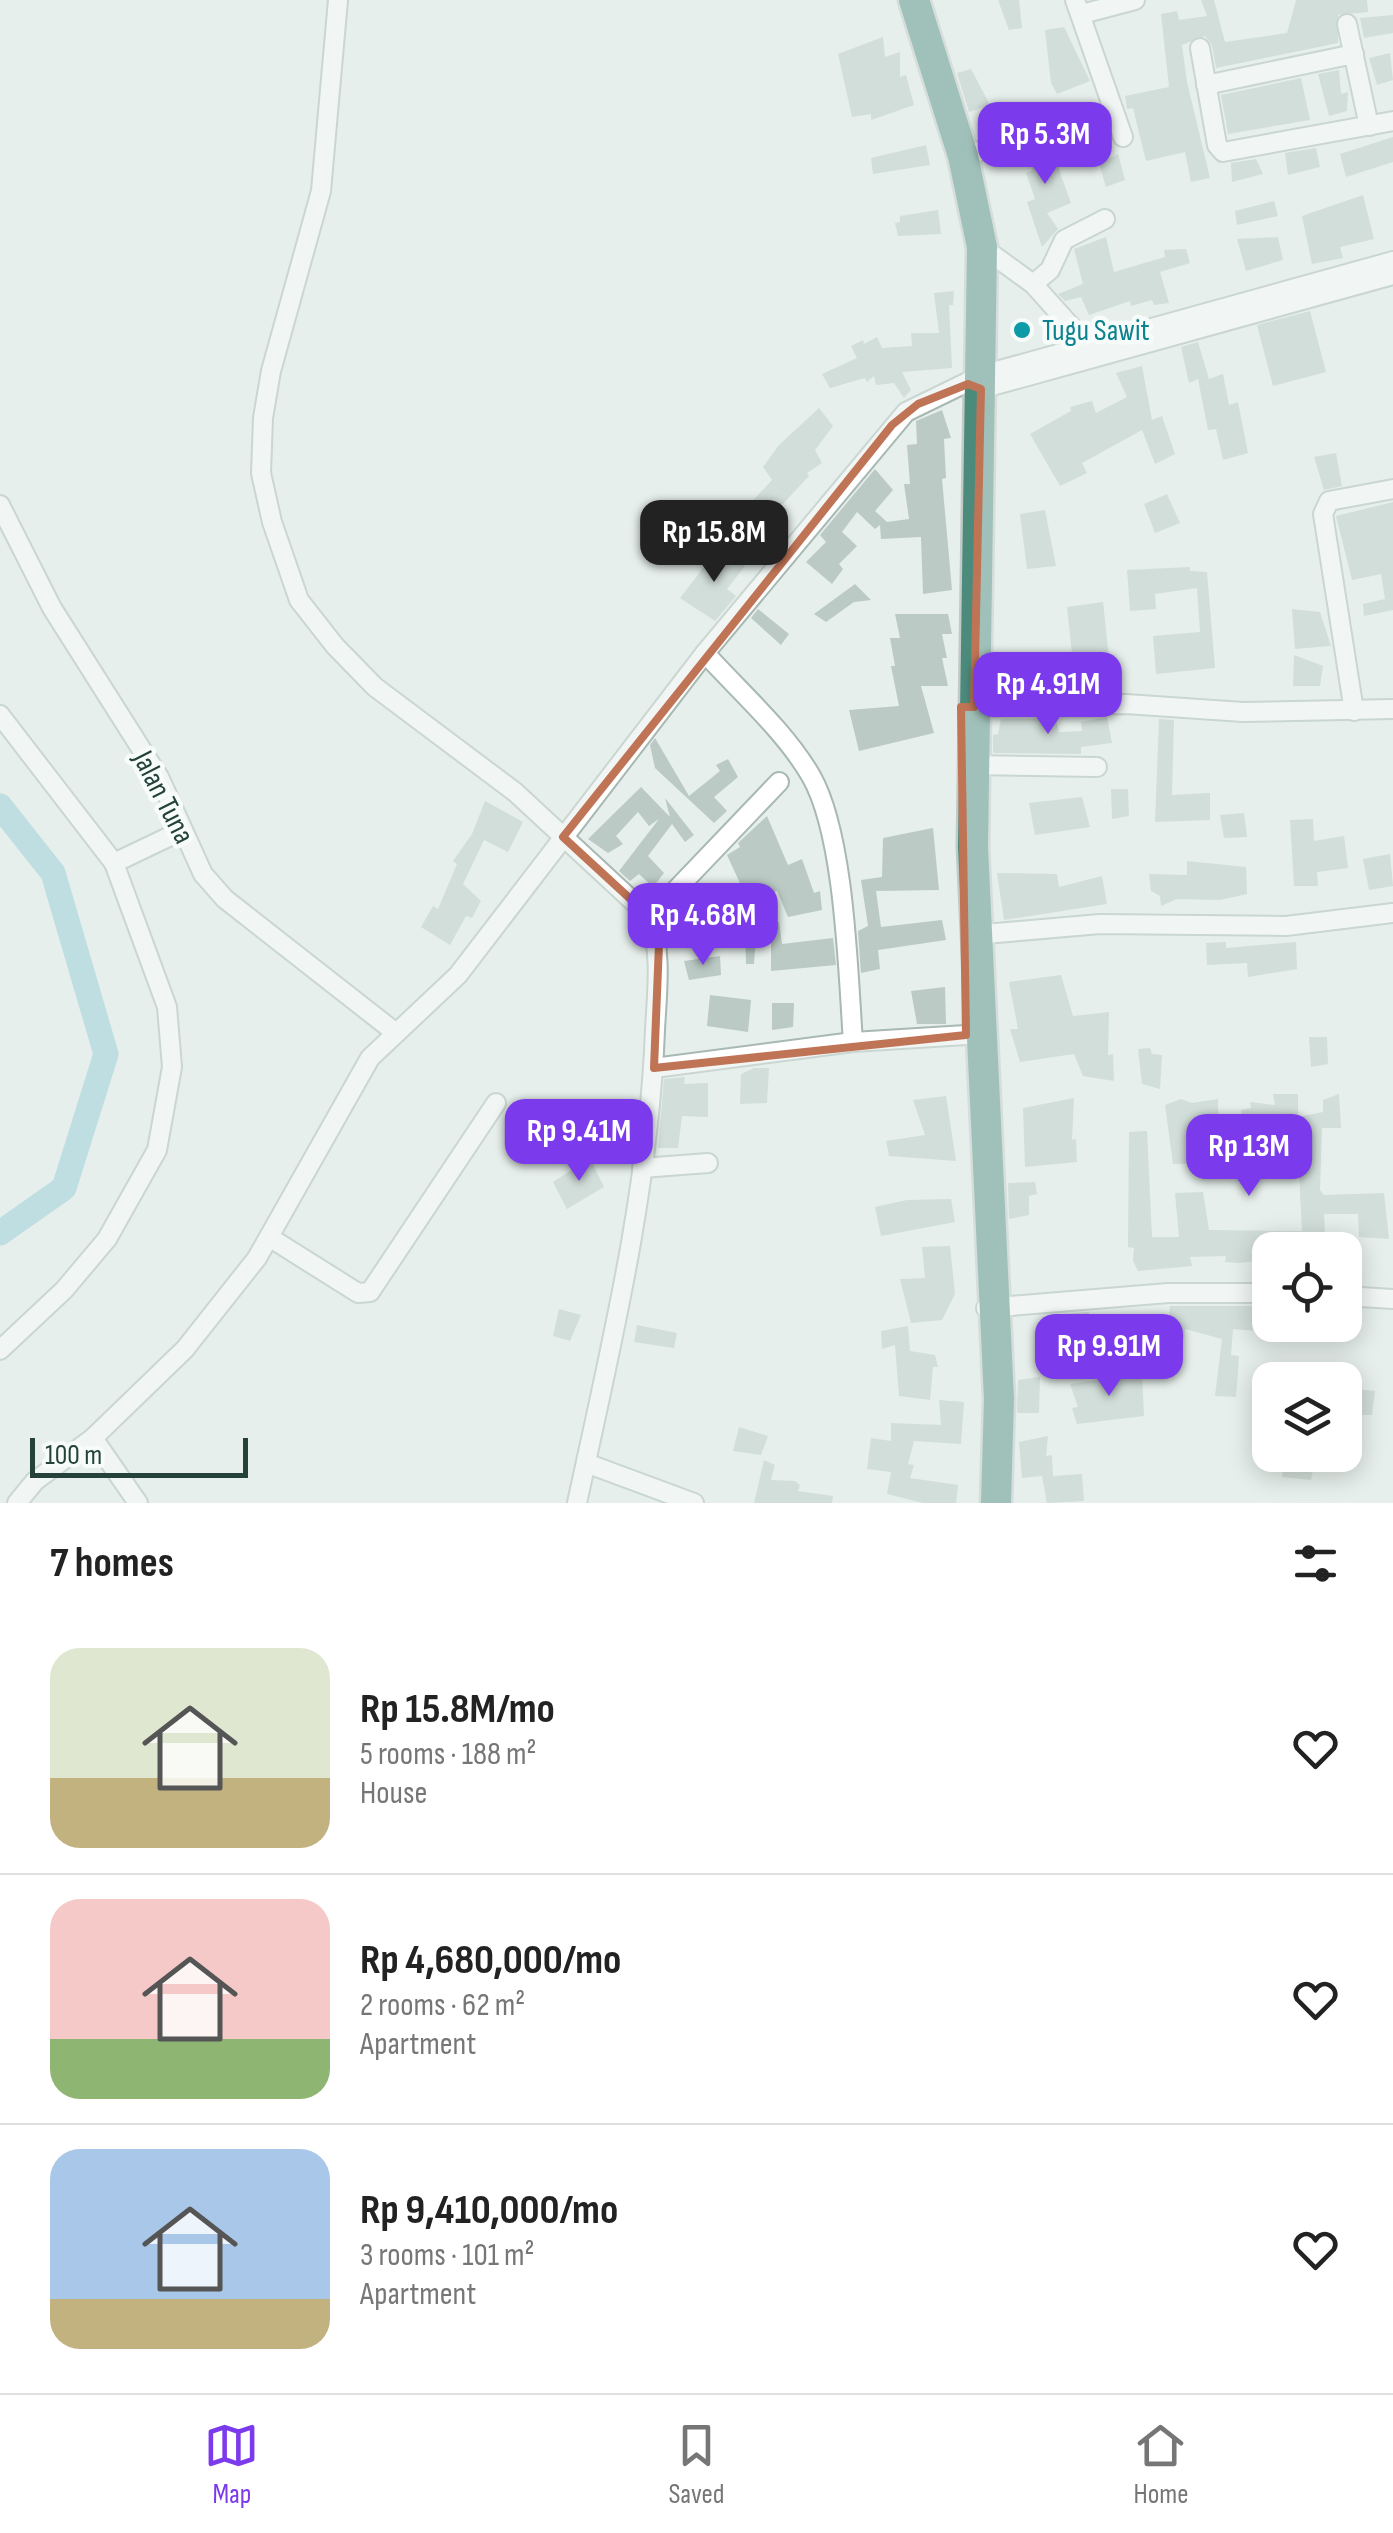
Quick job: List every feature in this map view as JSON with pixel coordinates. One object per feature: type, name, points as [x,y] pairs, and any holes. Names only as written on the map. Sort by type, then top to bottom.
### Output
[{"type":"highway","points":[[898,0],[960,210],[977,382]]},
{"type":"highway","points":[[914,0],[963,156],[982,247],[960,930],[1000,1452],[996,1503]]},
{"type":"highway","points":[[967,707],[973,765],[974,936],[988,1308],[979,1503]]},
{"type":"street","points":[[338,0],[322,191],[272,370],[263,418],[261,473],[272,522],[299,600],[335,646],[375,686],[515,792],[650,917],[659,944],[654,1068],[642,1168],[610,1364],[578,1503]]},
{"type":"street","points":[[1123,137],[1079,7],[1135,0]]},
{"type":"street","points":[[1347,24],[1369,126]]},
{"type":"street","points":[[1200,48],[1217,145],[1223,152],[1393,122]]},
{"type":"street","points":[[1206,84],[1354,54]]},
{"type":"street","points":[[963,156],[1025,138]]},
{"type":"street","points":[[1033,284],[1050,270],[1064,240],[1105,220]]},
{"type":"street","points":[[982,247],[1033,284],[1094,352]]},
{"type":"street","points":[[1094,352],[1393,261]]},
{"type":"street","points":[[17,1503],[36,1481],[93,1438],[185,1349],[269,1236],[370,1058],[458,976],[705,653],[892,426],[918,404],[977,382],[1393,275]]},
{"type":"street","points":[[1354,711],[1323,514],[1329,501],[1393,489]]},
{"type":"street","name":"Jalan Tuna","points":[[0,505],[52,608],[159,777],[204,874],[225,899],[396,1033]]},
{"type":"street","points":[[705,653],[811,776],[821,802],[839,890],[852,1042]]},
{"type":"street","points":[[967,707],[1126,704],[1243,712],[1393,709]]},
{"type":"street","points":[[0,715],[114,863],[167,1007],[170,1097],[158,1150],[107,1239],[64,1290],[0,1350]]},
{"type":"street","points":[[973,765],[1097,766]]},
{"type":"street","points":[[650,917],[779,782]]},
{"type":"street","points":[[114,863],[181,830]]},
{"type":"street","points":[[974,936],[1100,924],[1286,926],[1393,913]]},
{"type":"street","points":[[654,1068],[852,1042],[966,1035]]},
{"type":"street","points":[[269,1236],[358,1293],[370,1292],[496,1104]]},
{"type":"street","points":[[642,1168],[708,1164]]},
{"type":"street","points":[[988,1308],[1168,1293],[1252,1293]]},
{"type":"street","points":[[1362,1297],[1393,1299]]},
{"type":"street","points":[[93,1438],[138,1503]]},
{"type":"street","points":[[586,1463],[694,1503]]},
{"type":"highlighted area","points":[[968,384],[981,389],[974,707],[961,707],[966,1035],[654,1068],[659,944],[650,917],[563,837],[892,425],[918,404]]},
{"type":"building","points":[[998,0],[1019,0],[1022,28],[1009,30]]},
{"type":"building","points":[[1201,0],[1214,0],[1225,42],[1287,33],[1296,0],[1367,0],[1368,12],[1338,15],[1338,43],[1216,68],[1212,45],[1205,36],[1182,45],[1210,178],[1191,182],[1185,152],[1146,161],[1133,108],[1127,109],[1125,96],[1169,87],[1161,14],[1177,11],[1179,20],[1207,16]]},
{"type":"building","points":[[1393,15],[1393,33],[1364,38],[1360,18]]},
{"type":"building","points":[[1064,27],[1090,81],[1057,94],[1051,83],[1045,30]]},
{"type":"building","points":[[883,37],[885,57],[900,52],[900,77],[906,75],[914,105],[871,120],[871,114],[852,117],[838,54]]},
{"type":"building","points":[[1390,53],[1393,80],[1377,85],[1369,58]]},
{"type":"building","points":[[971,69],[990,105],[969,112],[957,73]]},
{"type":"building","points":[[1339,70],[1341,94],[1348,92],[1347,111],[1329,116],[1318,74]]},
{"type":"building","points":[[1301,78],[1310,120],[1228,134],[1221,95]]},
{"type":"building","points":[[1045,131],[1071,203],[1047,213],[1058,229],[1042,247],[1027,202],[1035,199],[1026,173],[1033,170],[1024,151]]},
{"type":"building","points":[[1393,137],[1393,162],[1346,177],[1340,154]]},
{"type":"building","points":[[926,145],[930,165],[873,174],[871,158]]},
{"type":"building","points":[[1316,148],[1320,167],[1288,175],[1285,153]]},
{"type":"building","points":[[1118,154],[1125,180],[1106,187],[1099,164]]},
{"type":"building","points":[[1256,159],[1263,174],[1232,182],[1231,163]]},
{"type":"building","points":[[1363,195],[1374,239],[1340,247],[1343,258],[1312,264],[1302,216]]},
{"type":"building","points":[[1274,201],[1278,216],[1237,225],[1235,211]]},
{"type":"building","points":[[938,210],[941,234],[898,236],[895,223],[900,222],[900,216]]},
{"type":"building","points":[[1106,237],[1114,272],[1165,257],[1164,250],[1186,249],[1190,263],[1160,272],[1169,303],[1154,305],[1152,300],[1131,306],[1130,301],[1089,315],[1081,297],[1065,301],[1058,294],[1083,284],[1074,249]]},
{"type":"building","points":[[1278,237],[1283,260],[1246,271],[1237,239]]},
{"type":"building","points":[[954,291],[953,305],[949,305],[952,368],[902,372],[911,390],[904,398],[894,383],[876,385],[874,376],[867,382],[865,378],[830,388],[822,374],[857,358],[851,346],[877,337],[882,348],[912,346],[911,333],[939,333],[934,293]]},
{"type":"building","points":[[1310,311],[1326,372],[1273,386],[1257,325]]},
{"type":"building","points":[[1198,342],[1209,379],[1223,374],[1229,405],[1238,402],[1248,453],[1223,460],[1216,429],[1208,430],[1198,379],[1189,383],[1181,347]]},
{"type":"building","points":[[1142,366],[1152,420],[1162,416],[1175,454],[1155,464],[1142,430],[1082,463],[1087,473],[1060,486],[1030,434],[1071,411],[1070,407],[1092,401],[1096,413],[1127,397],[1116,373]]},
{"type":"building","points":[[819,408],[833,426],[815,450],[822,463],[807,473],[809,476],[782,505],[788,510],[771,532],[745,509],[772,480],[763,467],[779,445]]},
{"type":"building","points":[[942,410],[951,438],[944,439],[946,478],[942,479],[952,590],[923,594],[921,537],[881,539],[880,525],[875,529],[857,512],[842,532],[857,546],[839,564],[843,569],[832,584],[806,562],[826,542],[820,535],[875,469],[893,490],[875,511],[887,522],[909,519],[904,484],[910,484],[907,445],[917,444],[916,421]]},
{"type":"building","points":[[1336,453],[1342,486],[1324,490],[1314,457]]},
{"type":"building","points":[[1167,494],[1180,523],[1155,533],[1144,504]]},
{"type":"building","points":[[1393,502],[1393,610],[1364,616],[1363,604],[1385,599],[1381,574],[1352,580],[1336,516]]},
{"type":"building","points":[[1045,510],[1056,566],[1027,569],[1020,514]]},
{"type":"building","points":[[720,546],[745,566],[727,589],[736,596],[715,621],[680,598]]},
{"type":"building","points":[[1190,567],[1190,571],[1207,572],[1215,668],[1156,674],[1153,636],[1200,632],[1197,588],[1155,594],[1156,609],[1130,611],[1127,570]]},
{"type":"building","points":[[855,584],[871,600],[854,602],[826,622],[814,614]]},
{"type":"building","points":[[1103,602],[1111,676],[1075,681],[1067,607]]},
{"type":"building","points":[[758,609],[789,634],[781,645],[751,618]]},
{"type":"building","points":[[1292,609],[1320,612],[1331,646],[1295,649]]},
{"type":"building","points":[[895,614],[948,614],[952,634],[942,634],[947,658],[942,658],[948,686],[921,686],[934,733],[859,751],[849,710],[899,706],[891,666],[895,666],[890,638],[900,638]]},
{"type":"building","points":[[1294,655],[1323,666],[1320,686],[1293,686]]},
{"type":"building","points":[[1107,717],[1112,743],[1081,747],[1081,754],[993,753],[993,735],[998,734],[1001,719],[1056,718],[1059,732],[1082,731],[1081,722]]},
{"type":"building","points":[[1159,719],[1174,720],[1172,795],[1210,793],[1210,820],[1155,822]]},
{"type":"building","points":[[655,738],[689,796],[720,771],[716,765],[728,759],[738,777],[714,797],[727,811],[714,823],[655,768],[650,745]]},
{"type":"building","points":[[641,787],[670,817],[665,798],[694,835],[685,842],[672,824],[648,856],[664,873],[653,887],[639,874],[630,881],[619,871],[659,819],[649,826],[638,812],[616,836],[623,844],[608,853],[588,839]]},
{"type":"building","points":[[1111,789],[1128,789],[1129,816],[1112,819]]},
{"type":"building","points":[[1082,797],[1090,827],[1035,835],[1029,803]]},
{"type":"building","points":[[485,801],[523,822],[508,852],[484,840],[463,884],[481,901],[472,918],[466,916],[450,945],[421,927],[433,906],[438,909],[457,864],[453,861],[472,834]]},
{"type":"building","points":[[1244,813],[1247,837],[1224,838],[1220,815]]},
{"type":"building","points":[[767,816],[788,865],[802,859],[814,893],[820,891],[822,910],[788,917],[777,891],[760,897],[763,922],[779,922],[782,944],[833,938],[836,965],[771,971],[771,924],[763,926],[764,936],[756,936],[754,964],[746,964],[745,930],[728,934],[726,914],[744,918],[742,907],[750,905],[727,855],[740,847],[738,843]]},
{"type":"building","points":[[1313,819],[1314,841],[1344,836],[1348,868],[1317,872],[1318,886],[1294,886],[1290,820]]},
{"type":"building","points":[[933,828],[939,890],[876,891],[881,927],[942,920],[946,940],[878,950],[880,969],[861,973],[858,931],[868,926],[861,880],[882,877],[883,838]]},
{"type":"building","points":[[1390,854],[1393,886],[1369,890],[1363,859]]},
{"type":"building","points":[[1187,861],[1246,867],[1247,894],[1220,900],[1177,899],[1161,906],[1160,896],[1151,891],[1149,874],[1187,875]]},
{"type":"building","points":[[997,873],[1057,874],[1059,887],[1102,876],[1107,904],[1004,920]]},
{"type":"building","points":[[1226,942],[1226,948],[1296,942],[1297,969],[1248,977],[1247,963],[1207,965],[1206,943]]},
{"type":"building","points":[[720,956],[721,975],[689,980],[684,961]]},
{"type":"building","points":[[1061,975],[1073,1016],[1109,1012],[1108,1055],[1113,1054],[1114,1081],[1083,1076],[1074,1054],[1020,1062],[1010,1029],[1018,1029],[1009,982]]},
{"type":"building","points":[[945,987],[946,1024],[917,1024],[911,991]]},
{"type":"building","points":[[710,995],[751,1000],[748,1032],[707,1026]]},
{"type":"building","points":[[772,1003],[794,1003],[793,1027],[772,1030]]},
{"type":"building","points":[[1309,1037],[1327,1037],[1328,1064],[1311,1067]]},
{"type":"building","points":[[1150,1048],[1152,1054],[1162,1055],[1160,1089],[1142,1084],[1138,1049]]},
{"type":"building","points":[[754,1068],[769,1068],[767,1103],[740,1104],[741,1074]]},
{"type":"building","points":[[685,1077],[684,1084],[708,1083],[708,1117],[682,1116],[678,1148],[658,1148],[664,1079]]},
{"type":"building","points":[[1273,1094],[1298,1094],[1298,1117],[1323,1112],[1323,1100],[1339,1094],[1341,1128],[1322,1128],[1320,1190],[1324,1195],[1384,1193],[1389,1239],[1362,1237],[1358,1214],[1324,1214],[1325,1232],[1252,1232],[1252,1261],[1225,1262],[1226,1256],[1190,1257],[1192,1266],[1138,1271],[1133,1261],[1134,1248],[1128,1247],[1129,1132],[1147,1131],[1152,1237],[1179,1237],[1175,1193],[1203,1192],[1209,1230],[1302,1231],[1297,1135],[1279,1137],[1278,1129],[1246,1134],[1241,1110],[1251,1108],[1250,1102],[1275,1105]]},
{"type":"building","points":[[946,1096],[956,1161],[889,1156],[886,1141],[925,1135],[913,1100]]},
{"type":"building","points":[[1074,1098],[1072,1140],[1076,1139],[1077,1162],[1025,1167],[1023,1108]]},
{"type":"building","points":[[1181,1099],[1192,1103],[1218,1099],[1219,1163],[1173,1164],[1165,1105]]},
{"type":"building","points":[[590,1158],[604,1187],[567,1209],[553,1182]]},
{"type":"building","points":[[1035,1182],[1037,1194],[1029,1196],[1029,1215],[1009,1219],[1008,1183]]},
{"type":"building","points":[[951,1199],[955,1222],[881,1236],[875,1207],[907,1200]]},
{"type":"building","points":[[950,1246],[955,1294],[942,1320],[911,1323],[900,1279],[925,1278],[922,1247]]},
{"type":"building","points":[[1170,1306],[1252,1306],[1252,1331],[1233,1329],[1231,1355],[1239,1356],[1236,1397],[1215,1396],[1222,1339],[1185,1329],[1184,1339],[1167,1334]]},
{"type":"building","points":[[559,1309],[581,1315],[570,1341],[553,1336]]},
{"type":"building","points":[[1089,1312],[1091,1340],[1053,1342],[1051,1315]]},
{"type":"building","points":[[637,1325],[677,1333],[674,1348],[634,1342]]},
{"type":"building","points":[[908,1326],[910,1351],[935,1355],[938,1367],[933,1367],[930,1400],[899,1396],[895,1345],[882,1349],[881,1331]]},
{"type":"building","points":[[1142,1373],[1144,1416],[1077,1424],[1072,1408],[1078,1407],[1070,1384]]},
{"type":"building","points":[[1040,1377],[1039,1413],[1017,1413],[1018,1380]]},
{"type":"building","points":[[1362,1390],[1375,1391],[1372,1415],[1362,1415]]},
{"type":"building","points":[[939,1400],[964,1402],[961,1444],[914,1441],[908,1464],[914,1465],[910,1478],[958,1485],[956,1503],[923,1503],[887,1494],[891,1472],[867,1469],[871,1438],[891,1441],[891,1423],[941,1425]]},
{"type":"building","points":[[739,1427],[768,1436],[761,1455],[733,1451]]},
{"type":"building","points":[[1048,1436],[1046,1456],[1052,1455],[1053,1476],[1082,1474],[1084,1501],[1047,1503],[1042,1476],[1022,1478],[1019,1442]]},
{"type":"building","points":[[764,1460],[775,1465],[771,1480],[795,1481],[800,1485],[798,1491],[833,1496],[832,1503],[754,1503]]},
{"type":"building","points":[[1283,1472],[1313,1472],[1311,1480],[1282,1477]]},
{"type":"waterway","points":[[0,806],[53,873],[106,1054],[64,1188],[0,1233]]},
{"type":"place","name":"Tugu Sawit","points":[[1022,330]]}]
